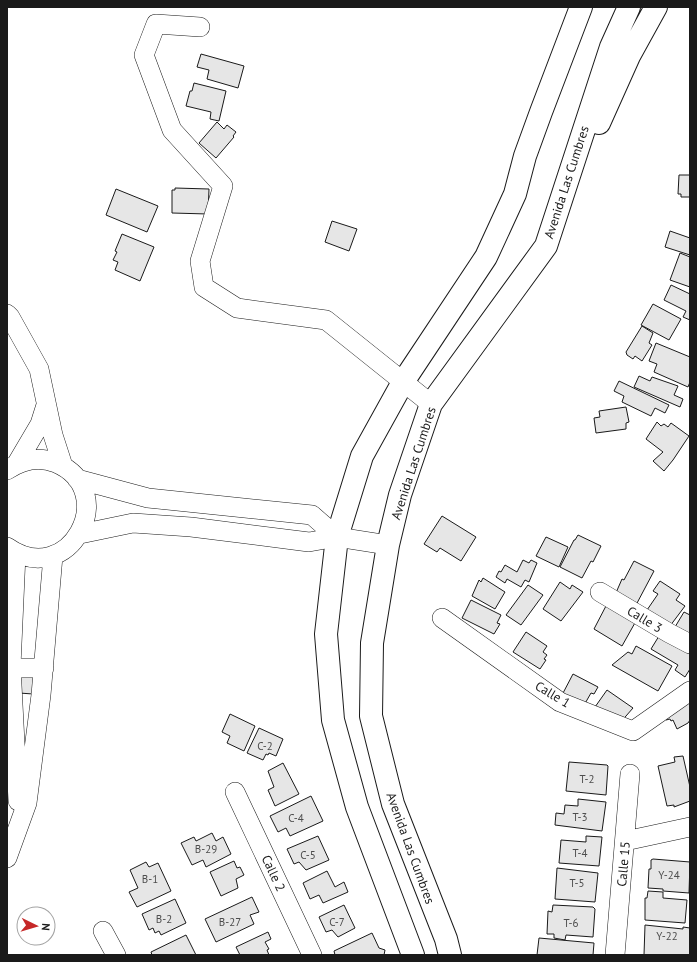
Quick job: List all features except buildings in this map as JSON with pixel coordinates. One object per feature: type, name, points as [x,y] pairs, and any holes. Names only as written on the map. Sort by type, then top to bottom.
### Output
[{"type":"highway","points":[[412,955],[357,807],[333,720],[326,634],[337,537],[362,456],[403,382],[486,256],[515,194],[525,156],[540,79],[566,7]]},
{"type":"highway","points":[[525,156],[581,7]]},
{"type":"highway","name":"Avenida Las Cumbres","points":[[450,955],[446,939],[393,804],[371,716],[372,643],[388,545],[400,495],[431,404],[546,246],[611,47],[629,7]]},
{"type":"highway","points":[[555,216],[630,56],[656,7]]},
{"type":"street","points":[[200,27],[156,24],[144,55],[172,130],[223,186],[200,262],[204,287],[237,308],[326,320],[431,404]]},
{"type":"street","points":[[7,314],[39,369],[53,434],[64,466]]},
{"type":"street","points":[[12,467],[40,424],[46,405]]},
{"type":"street","points":[[12,467],[33,459],[49,460],[64,466],[78,479],[84,492],[87,506],[86,521],[80,534],[69,548],[53,556],[41,559],[28,558],[12,551],[11,668],[20,825]]},
{"type":"street","points":[[78,479],[148,498],[312,515],[337,537]]},
{"type":"street","points":[[80,534],[133,523],[191,527],[309,542],[337,537],[388,545]]},
{"type":"street","points":[[7,858],[27,803],[44,668],[53,556]]},
{"type":"street","name":"Calle 3","points":[[600,592],[690,644]]},
{"type":"street","name":"Calle 1","points":[[442,618],[560,702],[633,731],[690,691]]},
{"type":"street","points":[[11,668],[44,668]]},
{"type":"street","name":"Calle 15","points":[[615,955],[630,774]]},
{"type":"street","name":"Calle 2","points":[[235,792],[312,955]]},
{"type":"street","points":[[625,841],[690,827]]},
{"type":"street","points":[[103,931],[116,955]]}]
